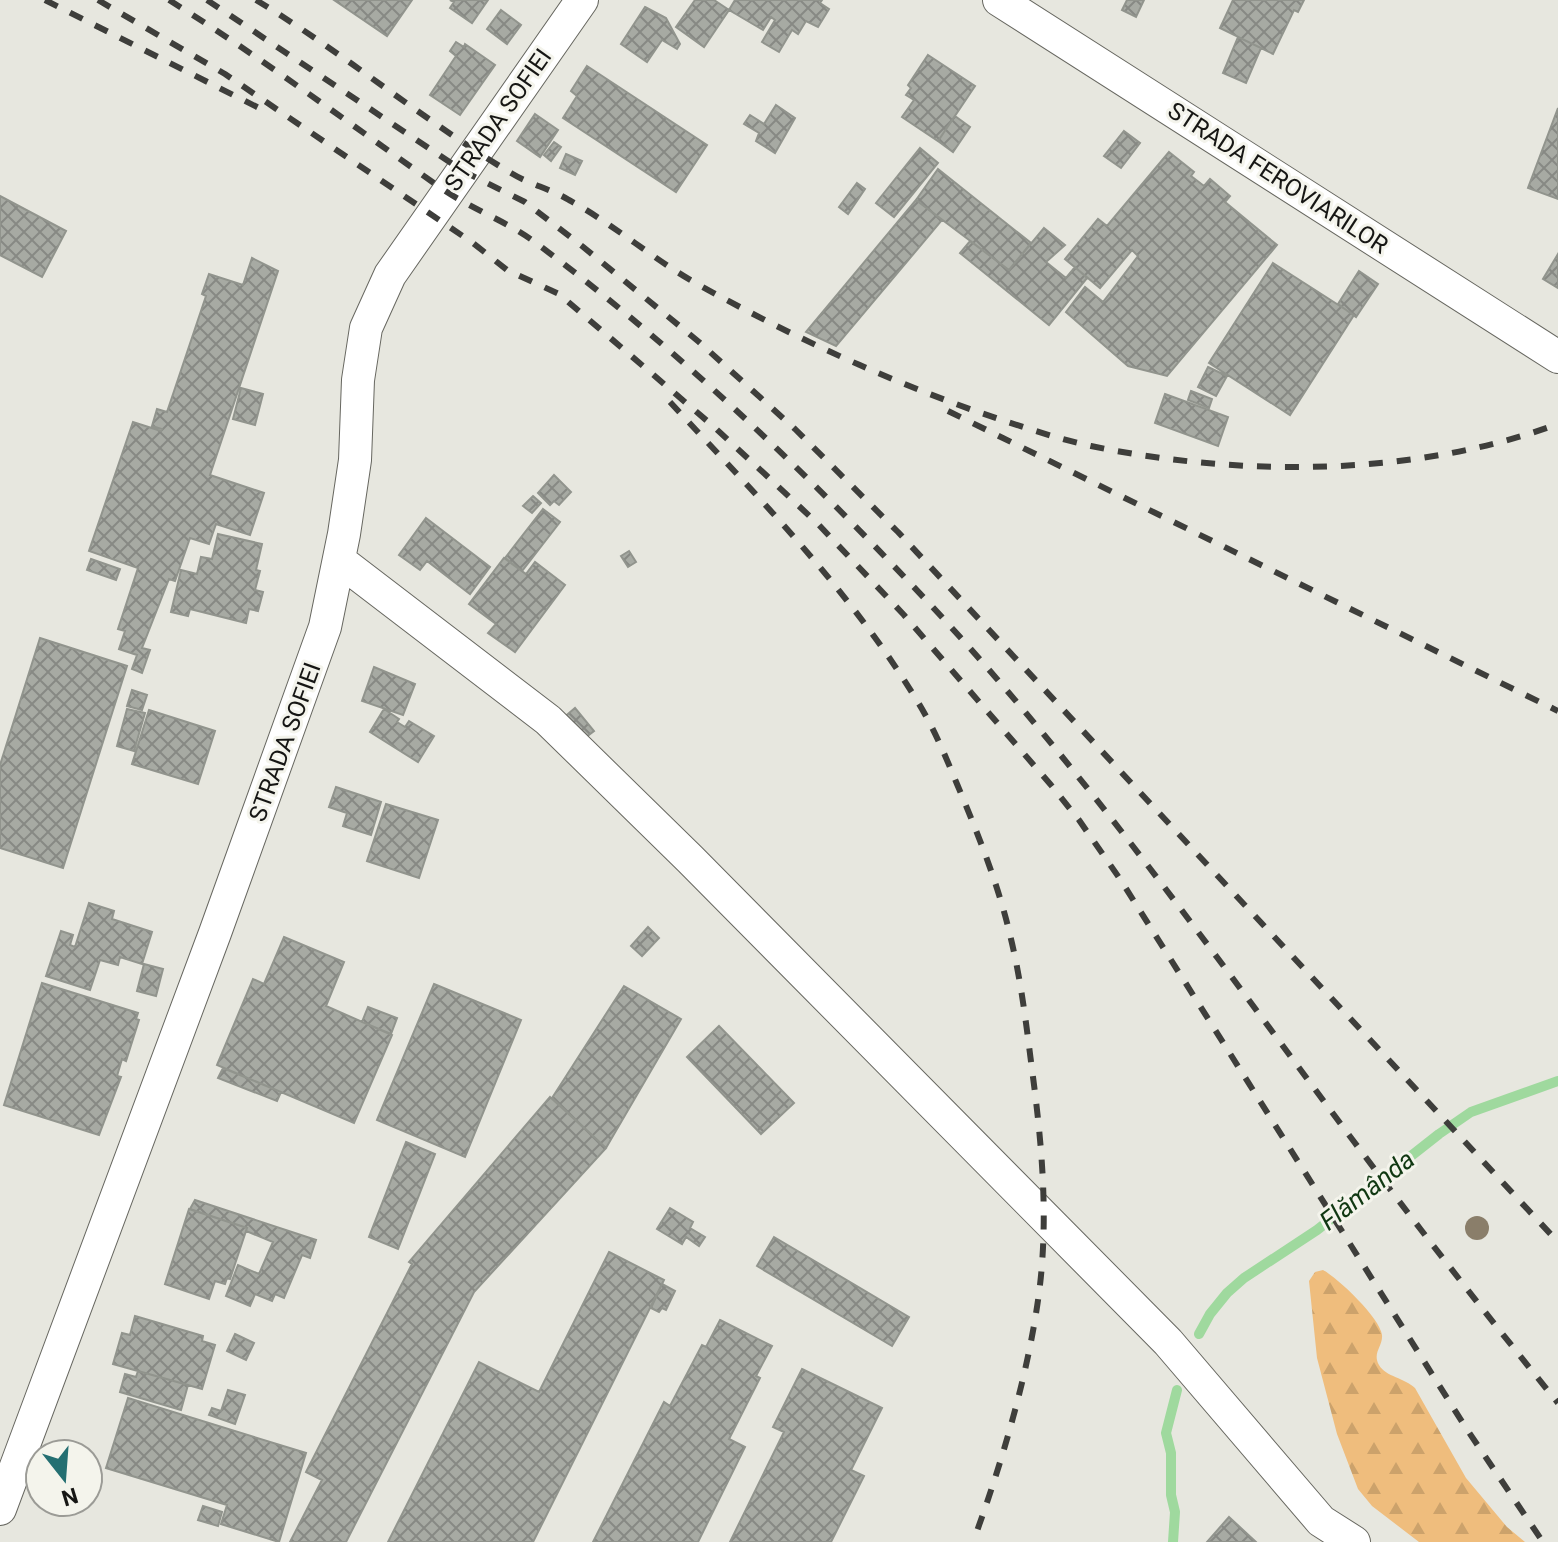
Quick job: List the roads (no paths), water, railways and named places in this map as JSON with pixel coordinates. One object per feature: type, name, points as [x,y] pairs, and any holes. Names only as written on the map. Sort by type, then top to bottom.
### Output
[{"type":"street","name":"STRADA SOFIEI","points":[[0,1509],[325,627],[355,460],[360,354],[376,302],[412,242],[582,0]]},
{"type":"street","name":"STRADA FEROVIARILOR","points":[[999,0],[1558,357]]},
{"type":"street","points":[[339,560],[548,720],[679,848],[1168,1342],[1324,1532],[1354,1542]]},
{"type":"waterway","name":"Flămânda","points":[[1199,1334],[1210,1314],[1244,1278],[1317,1230],[1439,1134],[1471,1112],[1558,1081]]},
{"type":"waterway","name":"Flămânda","points":[[1173,1542],[1175,1512],[1171,1495],[1171,1453],[1166,1433],[1177,1390]]},
{"type":"railway","points":[[45,0],[259,108]]},
{"type":"railway","points":[[98,0],[225,74],[473,243],[507,270],[559,294],[767,476],[818,524],[904,615],[1051,785],[1120,879],[1466,1428],[1543,1542]]},
{"type":"railway","points":[[169,0],[272,68],[441,188],[536,243],[690,368],[835,505],[985,665],[1095,798],[1405,1209],[1558,1403]]},
{"type":"railway","points":[[207,0],[463,171],[525,202],[699,342],[795,429],[898,532],[1558,1242]]},
{"type":"railway","points":[[256,0],[479,153],[518,177],[586,210],[701,286],[874,371],[1022,427],[1077,443],[1148,456],[1266,467],[1386,462],[1445,454],[1558,424]]},
{"type":"railway","points":[[670,402],[832,581],[890,659],[922,709],[943,751],[980,841],[1006,919],[1021,991],[1039,1129],[1044,1207],[1042,1259],[1022,1382],[973,1542]]},
{"type":"railway","points":[[948,411],[1558,711]]}]
